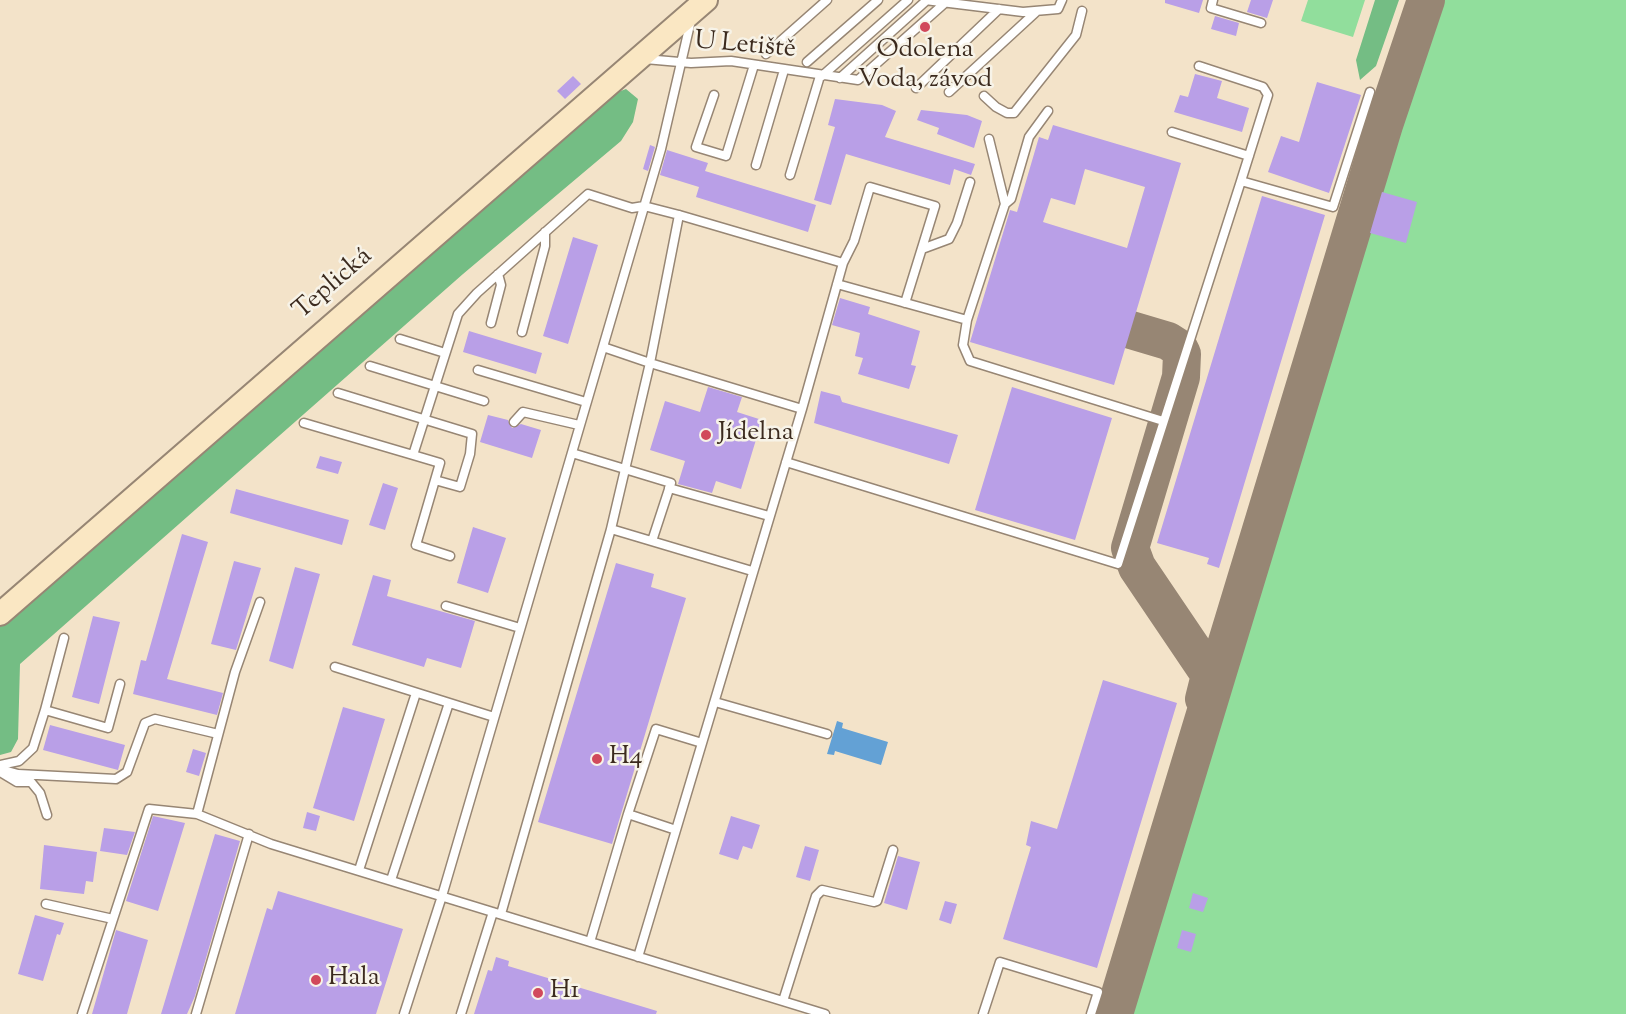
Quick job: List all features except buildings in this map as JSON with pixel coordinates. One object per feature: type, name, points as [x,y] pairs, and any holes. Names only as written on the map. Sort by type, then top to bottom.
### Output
[{"type":"main road","name":"Teplická","points":[[0,614],[700,5]]},
{"type":"lane","points":[[766,54],[827,0]]},
{"type":"lane","points":[[807,62],[878,0]]},
{"type":"lane","points":[[790,175],[821,76],[908,0]]},
{"type":"lane","points":[[840,78],[926,0],[1036,12],[1058,9],[1062,0]]},
{"type":"lane","points":[[1214,0],[1211,8],[1261,23]]},
{"type":"lane","name":"U Letiště","points":[[700,5],[680,63],[731,61],[858,80],[946,2]]},
{"type":"lane","points":[[916,88],[999,9]]},
{"type":"lane","points":[[984,96],[996,107],[1007,113],[1014,113],[1076,35],[1082,11]]},
{"type":"lane","points":[[949,92],[1036,12]]},
{"type":"lane","points":[[404,1014],[442,896],[661,148],[680,63],[639,58]]},
{"type":"lane","points":[[714,95],[696,147],[726,156],[754,65]]},
{"type":"lane","points":[[786,462],[1118,564],[1268,95],[1263,87],[1199,66]]},
{"type":"lane","points":[[756,165],[784,70]]},
{"type":"lane","points":[[1241,181],[1333,207],[1370,92]]},
{"type":"lane","points":[[1005,204],[1011,199],[1029,137],[1048,111]]},
{"type":"lane","points":[[1172,132],[1249,156]]},
{"type":"lane","points":[[989,139],[1005,204],[967,320],[963,345],[970,361],[1163,421]]},
{"type":"lane","points":[[922,249],[949,239],[957,223],[969,182]]},
{"type":"lane","points":[[638,957],[843,263],[854,241],[870,187],[935,206],[905,303]]},
{"type":"lane","points":[[413,455],[458,315],[498,274],[588,194],[632,208],[644,206],[679,215],[843,263]]},
{"type":"lane","points":[[462,1014],[497,913],[611,529],[650,363],[679,215]]},
{"type":"lane","points":[[522,332],[545,246],[545,232]]},
{"type":"lane","points":[[491,323],[501,285],[498,274]]},
{"type":"lane","points":[[837,284],[967,320]]},
{"type":"lane","points":[[399,339],[445,353]]},
{"type":"lane","points":[[603,346],[650,363],[802,408]]},
{"type":"lane","points":[[370,366],[484,401]]},
{"type":"lane","points":[[478,370],[586,402]]},
{"type":"lane","points":[[338,393],[472,434],[470,454],[460,487],[435,480]]},
{"type":"lane","points":[[514,422],[523,412],[579,425]]},
{"type":"lane","points":[[304,423],[440,463],[416,545],[450,556]]},
{"type":"lane","points":[[572,453],[671,483],[652,541]]},
{"type":"lane","points":[[669,488],[769,516]]},
{"type":"lane","points":[[611,529],[752,571]]},
{"type":"lane","points":[[196,814],[235,672],[260,602]]},
{"type":"lane","points":[[446,606],[520,628]]},
{"type":"lane","points":[[0,769],[19,761],[33,748],[64,638]]},
{"type":"lane","points":[[335,667],[494,717]]},
{"type":"lane","points":[[45,710],[108,728],[120,684]]},
{"type":"lane","points":[[358,870],[416,693]]},
{"type":"lane","points":[[715,702],[827,734]]},
{"type":"lane","points":[[391,880],[449,703]]},
{"type":"lane","points":[[0,769],[18,774],[116,779],[127,772],[145,723],[155,719],[214,733]]},
{"type":"lane","points":[[590,942],[656,729],[702,743]]},
{"type":"lane","points":[[0,769],[17,782],[31,782],[40,793],[46,815]]},
{"type":"lane","points":[[82,1014],[149,808],[196,814],[271,844],[825,1014]]},
{"type":"lane","points":[[628,814],[675,830]]},
{"type":"lane","points":[[196,1014],[249,834]]},
{"type":"lane","points":[[783,1001],[816,896],[822,890],[877,901],[892,850]]},
{"type":"lane","points":[[46,904],[113,919]]},
{"type":"lane","points":[[983,1014],[1000,962],[1098,992],[1091,1014]]},
{"type":"green space","points":[[1308,0],[1365,0],[1353,37],[1301,21]]},
{"type":"green space","points":[[1375,0],[1399,0],[1376,66],[1360,80],[1356,60]]},
{"type":"green space","points":[[1444,0],[1626,0],[1626,1014],[1132,1014],[1434,19]]},
{"type":"green space","points":[[626,89],[638,99],[633,122],[621,141],[463,274],[20,664],[18,739],[11,752],[0,755],[0,625],[610,95]]},
{"type":"water","points":[[837,721],[843,723],[842,728],[888,742],[881,765],[835,751],[834,755],[827,754]]},
{"type":"taxiway","points":[[1114,1014],[1384,125],[1426,0]]},
{"type":"taxiway","points":[[1131,330],[1168,341],[1179,348],[1182,354],[1181,377],[1130,548],[1137,567],[1210,675],[1204,699]]},
{"type":"place","name":"Odolena Voda, závod","points":[[925,27]]},
{"type":"place","name":"Jídelna","points":[[706,435]]},
{"type":"place","name":"H4","points":[[597,759]]},
{"type":"place","name":"Hala","points":[[316,980]]},
{"type":"place","name":"H1","points":[[538,993]]}]
